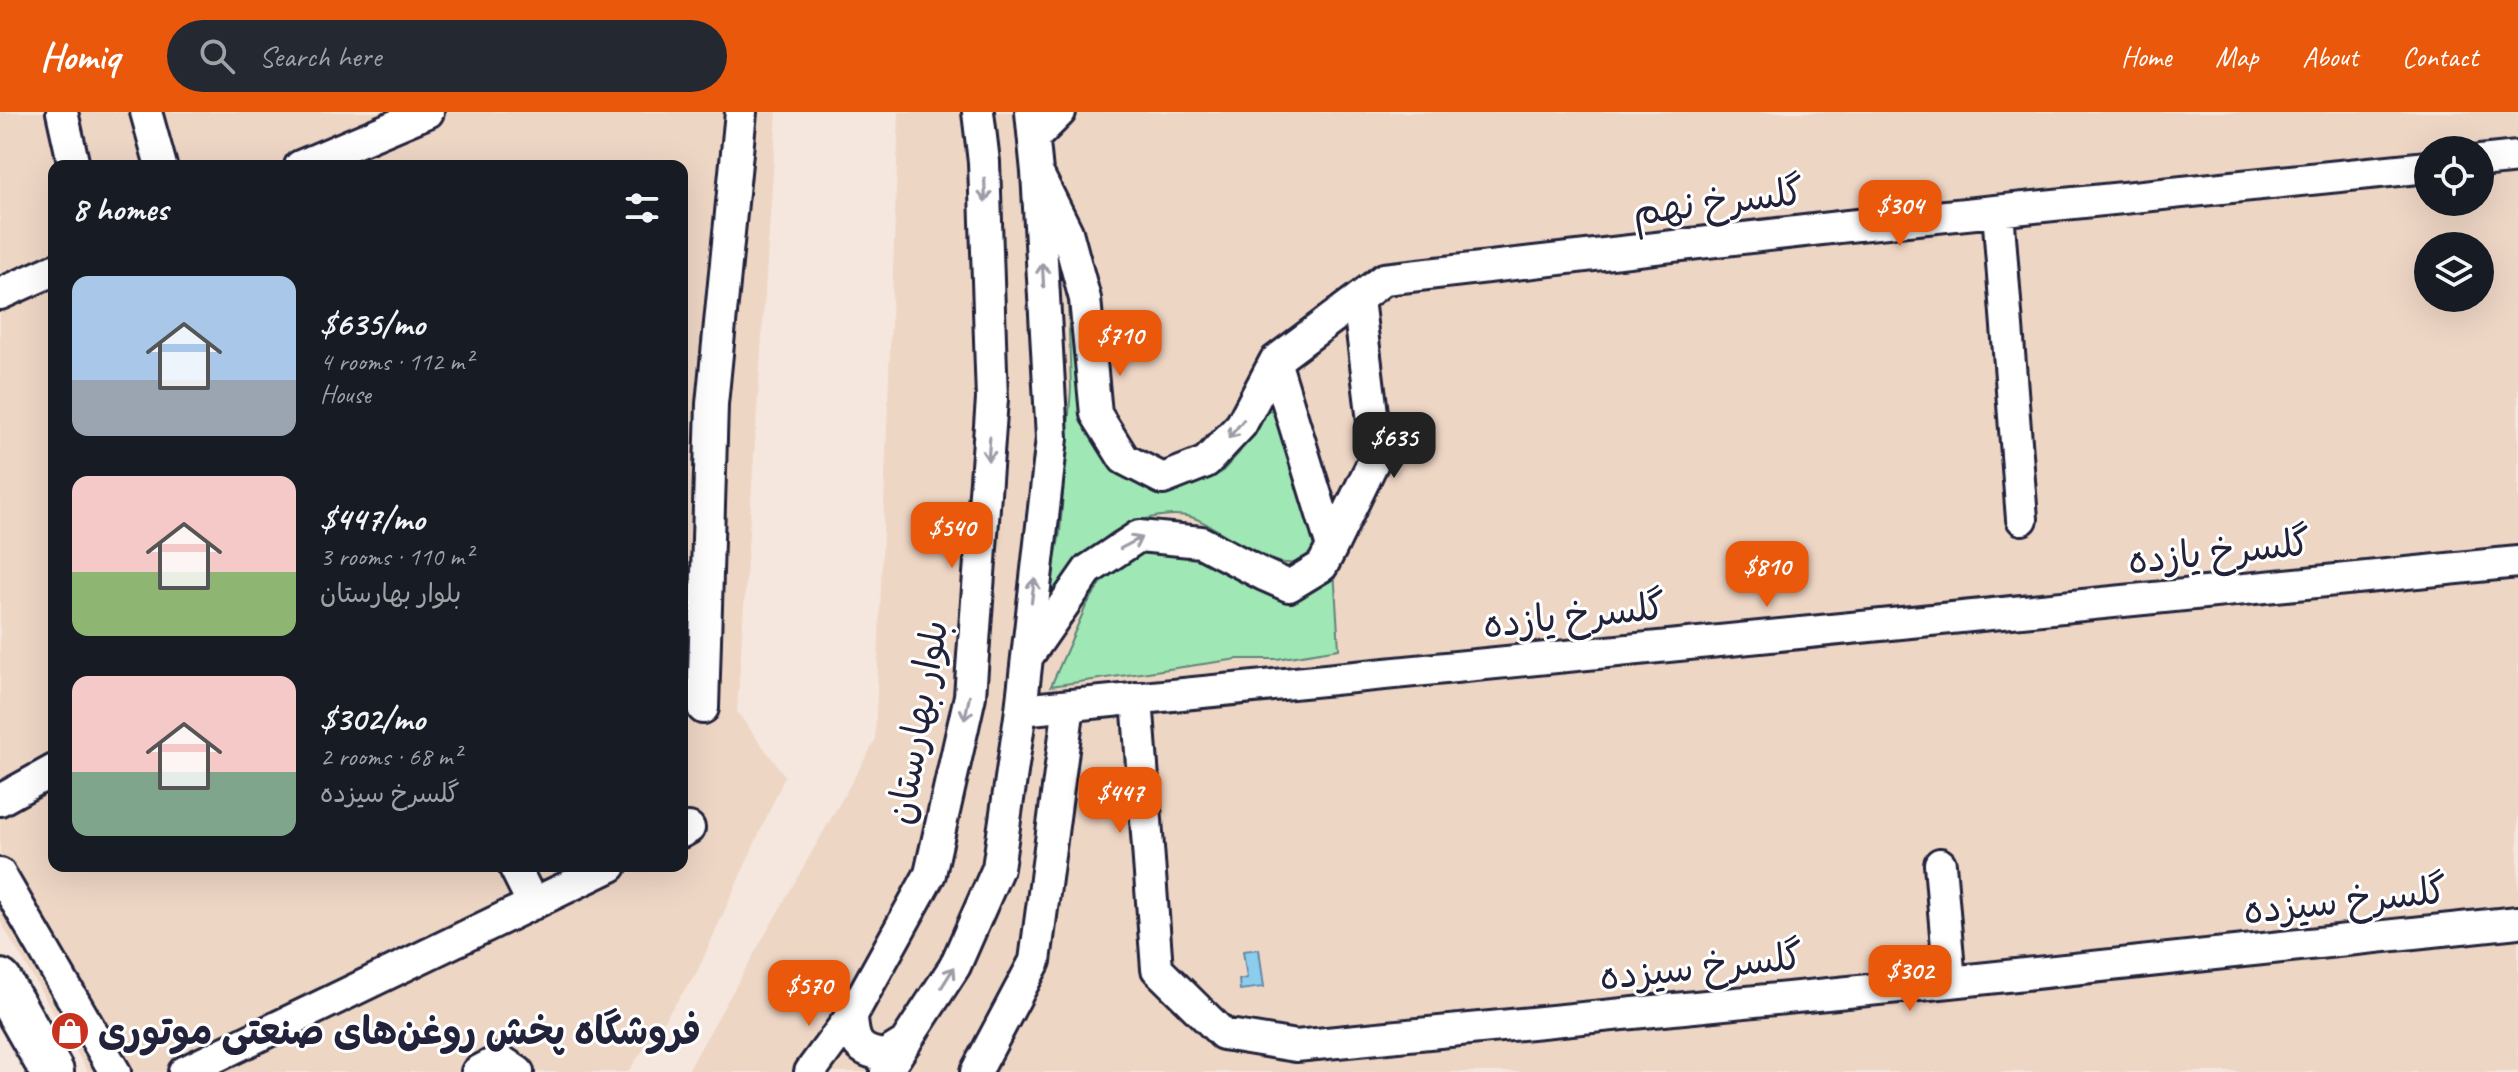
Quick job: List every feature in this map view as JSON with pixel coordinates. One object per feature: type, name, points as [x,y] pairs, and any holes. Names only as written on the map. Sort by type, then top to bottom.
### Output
[{"type":"highway","points":[[0,981],[52,1072]]},
{"type":"street","points":[[62,112],[73,160]]},
{"type":"street","points":[[146,112],[159,160]]},
{"type":"street","points":[[314,160],[428,112]]},
{"type":"street","points":[[703,708],[712,404],[741,112]]},
{"type":"street","name":"بلوار بهارستان","points":[[810,1072],[852,1015],[930,874],[970,696],[992,399],[984,162],[978,112]]},
{"type":"street","points":[[886,1072],[955,966],[998,868],[1021,710],[1052,438],[1033,125],[1060,112]]},
{"type":"street","points":[[2494,160],[2518,157]]},
{"type":"street","name":"گلسرخ نهم","points":[[1275,361],[1384,279],[1832,228],[2414,168]]},
{"type":"street","points":[[1037,172],[1067,232],[1085,299],[1096,414],[1124,459],[1163,479],[1206,462],[1241,425],[1275,361]]},
{"type":"street","points":[[1998,211],[2022,519]]},
{"type":"street","points":[[0,294],[48,273]]},
{"type":"street","points":[[1025,661],[1088,570],[1139,536],[1201,542],[1289,586],[1322,566],[1377,454],[1358,299]]},
{"type":"street","points":[[1275,361],[1332,547]]},
{"type":"street","name":"گلسرخ یازده","points":[[1021,710],[2518,562]]},
{"type":"street","name":"گلسرخ سیزده","points":[[1137,698],[1157,969],[1223,1034],[1296,1046],[2518,922]]},
{"type":"street","points":[[976,1072],[1035,961],[1069,705]]},
{"type":"street","points":[[0,800],[48,773]]},
{"type":"street","points":[[1940,864],[1950,982]]},
{"type":"street","points":[[517,872],[533,904]]},
{"type":"street","points":[[184,1072],[599,872]]},
{"type":"street","points":[[0,874],[115,1072]]},
{"type":"street","points":[[852,1015],[853,1036],[864,1050],[885,1055],[906,1042]]},
{"type":"street","points":[[477,1072],[500,1060],[518,1072]]},
{"type":"shaded area","points":[[0,112],[777,112],[737,712],[785,776],[697,972],[628,1072],[88,1072],[0,921]]},
{"type":"shaded area","points":[[899,112],[2518,112],[2518,1072],[687,1072],[875,741]]},
{"type":"green space","points":[[1067,272],[1089,417],[1175,488],[1221,473],[1239,453],[1265,411],[1276,410],[1319,543],[1308,558],[1295,563],[1265,557],[1191,517],[1172,515],[1140,520],[1104,539],[1043,619],[1060,533],[1071,388]]},
{"type":"green space","points":[[1138,551],[1195,552],[1249,579],[1334,569],[1339,649],[1277,659],[1238,659],[1051,686],[1086,606],[1108,573]]},
{"type":"water","points":[[1259,949],[1264,987],[1240,990],[1239,980],[1247,978],[1243,951]]},
{"type":"place","name":"فروشگاه پخش روغن‌های صنعتی موتوری","points":[[70,1031]]}]
